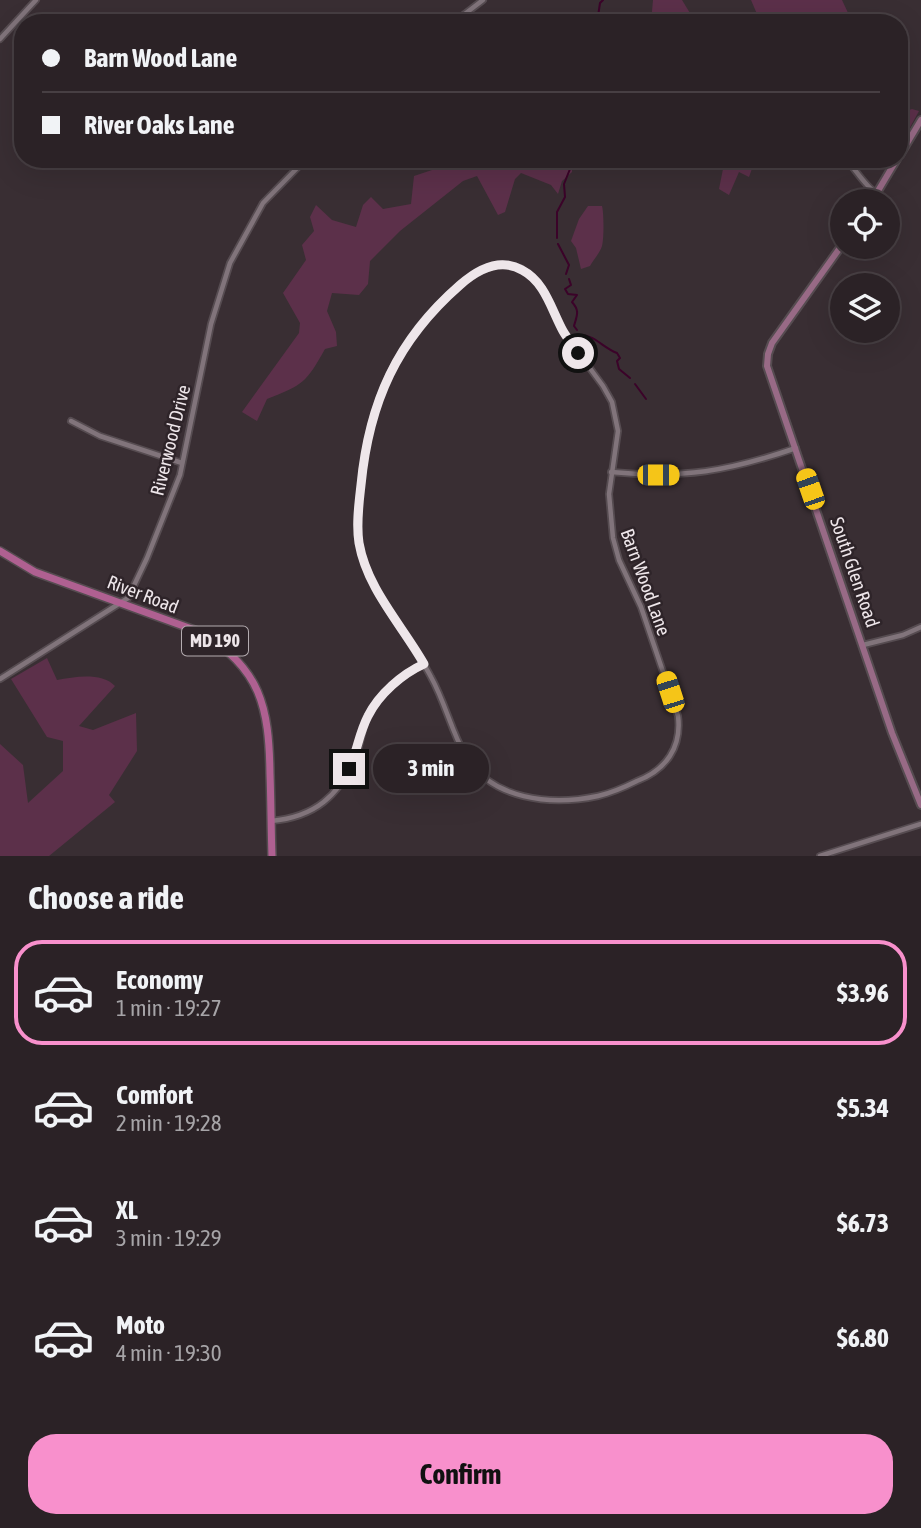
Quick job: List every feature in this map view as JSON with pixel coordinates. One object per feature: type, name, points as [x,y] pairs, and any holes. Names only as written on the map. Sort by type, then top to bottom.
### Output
[{"type":"main road","points":[[908,142],[921,120]]},
{"type":"main road","points":[[878,189],[891,168]]},
{"type":"main road","name":"South Glen Road","points":[[832,259],[772,343],[768,354],[769,374],[892,733],[921,805]]},
{"type":"main road","name":"River Road","points":[[0,551],[35,572],[200,632],[216,642],[244,669],[261,696],[266,712],[270,742],[272,856]]},
{"type":"street","points":[[23,14],[36,0]]},
{"type":"street","points":[[465,14],[483,0]]},
{"type":"street","points":[[0,40],[14,24]]},
{"type":"street","name":"Riverwood Drive","points":[[123,603],[128,598],[168,509],[182,463],[211,327],[230,263],[263,203],[297,168]]},
{"type":"street","points":[[854,168],[870,189]]},
{"type":"street","name":"Barn Wood Lane","points":[[501,264],[520,268],[536,280],[550,302],[564,333],[612,402],[618,431],[611,472],[609,516],[613,538],[619,560],[641,607],[678,716],[675,747],[661,769],[623,788],[590,797],[541,799],[512,794],[493,785],[476,770],[465,755],[435,683],[424,664],[388,610],[368,573],[359,542],[358,513],[368,432],[381,393],[395,363],[436,306],[485,267],[501,264]]},
{"type":"street","points":[[71,421],[100,436],[182,463]]},
{"type":"street","points":[[611,472],[680,475],[713,472],[750,464],[796,447]]},
{"type":"street","points":[[0,679],[123,603]]},
{"type":"street","points":[[863,645],[903,635],[921,627]]},
{"type":"street","points":[[271,821],[302,815],[324,804],[347,772],[356,754],[368,715],[380,698],[411,670],[424,664]]},
{"type":"street","points":[[820,856],[921,824]]},
{"type":"shaded area","points":[[653,0],[682,0],[691,14],[652,14]]},
{"type":"shaded area","points":[[751,0],[842,0],[849,14],[757,14]]},
{"type":"shaded area","points":[[908,110],[919,111],[908,131]]},
{"type":"shaded area","points":[[438,168],[572,168],[572,172],[562,181],[558,194],[551,185],[521,173],[515,179],[505,212],[498,215],[477,176],[463,181],[400,231],[370,261],[368,284],[359,295],[332,293],[327,311],[336,332],[337,346],[325,349],[302,382],[267,399],[257,421],[242,412],[299,333],[300,323],[283,293],[306,260],[302,245],[314,231],[310,217],[316,205],[332,220],[356,227],[363,205],[371,197],[383,209],[411,204],[414,176]]},
{"type":"shaded area","points":[[723,168],[752,168],[749,177],[739,172],[729,195],[719,189]]},
{"type":"shaded area","points":[[588,206],[602,206],[603,243],[590,266],[581,269],[576,248],[571,241],[579,219]]},
{"type":"shaded area","points":[[47,658],[57,680],[95,677],[115,686],[79,726],[93,730],[136,713],[137,751],[109,795],[115,802],[49,856],[0,856],[0,744],[23,765],[28,803],[63,771],[63,741],[47,737],[11,679]]},
{"type":"waterway","points":[[598,14],[603,0]]},
{"type":"waterway","points":[[557,238],[557,212],[565,197],[564,184],[570,168]]},
{"type":"waterway","points":[[558,244],[569,265],[566,274]]},
{"type":"waterway","points":[[569,279],[571,285],[565,289],[568,294],[577,295],[572,302],[577,311],[574,326],[577,330]]},
{"type":"waterway","points":[[581,335],[617,353],[620,358],[617,361],[619,369],[630,378]]},
{"type":"waterway","points":[[635,384],[646,399]]},
{"type":"route","points":[[349,769],[368,715],[380,698],[411,670],[424,664],[388,610],[368,573],[359,542],[359,509],[368,432],[395,363],[436,306],[471,276],[485,267],[501,264],[520,268],[536,280],[550,302],[564,333],[578,353]]}]
